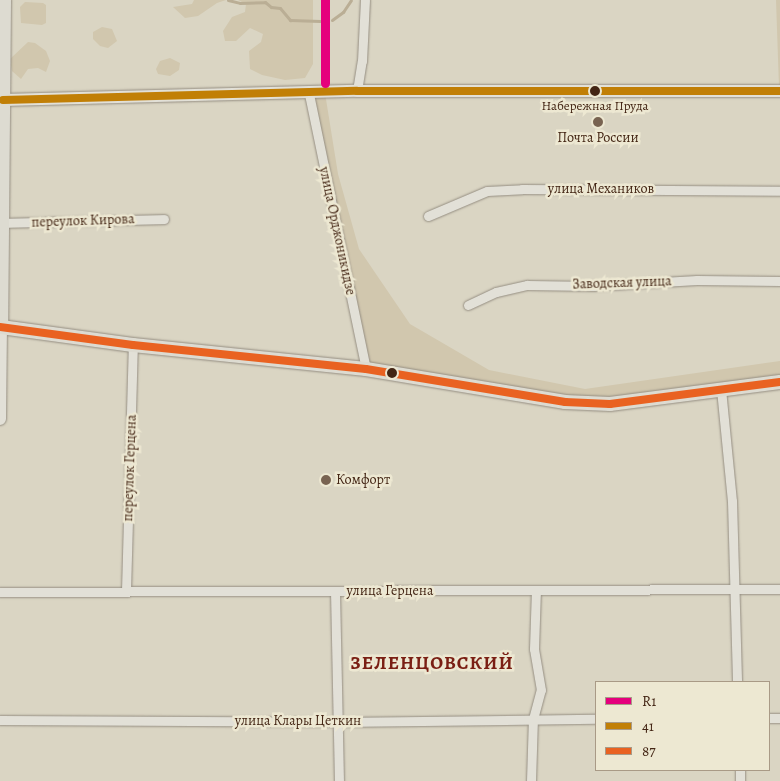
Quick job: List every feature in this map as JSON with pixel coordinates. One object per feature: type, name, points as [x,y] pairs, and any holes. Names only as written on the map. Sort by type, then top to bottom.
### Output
[{"type":"main road","points":[[4,0],[0,327],[133,345],[366,369],[574,402],[610,404],[780,382]]},
{"type":"street","points":[[357,91],[362,61],[365,0]]},
{"type":"street","points":[[4,100],[309,94],[357,91],[780,91]]},
{"type":"street","name":"улица Орджоникидзе","points":[[309,94],[366,369]]},
{"type":"street","name":"улица Механиков","points":[[428,216],[487,191],[780,191]]},
{"type":"street","name":"переулок Кирова","points":[[2,223],[164,219]]},
{"type":"street","name":"Заводская улица","points":[[468,305],[496,292],[527,285],[593,286],[697,280],[780,281]]},
{"type":"street","points":[[0,327],[0,419]]},
{"type":"street","name":"переулок Герцена","points":[[126,592],[133,345]]},
{"type":"street","points":[[721,389],[732,501],[737,681]]},
{"type":"street","name":"улица Герцена","points":[[0,592],[780,589]]},
{"type":"street","points":[[531,781],[533,720],[541,690],[534,649],[536,590]]},
{"type":"street","points":[[336,591],[339,781]]},
{"type":"street","name":"улица Клары Цеткин","points":[[0,720],[338,722],[595,719]]},
{"type":"shaded area","points":[[194,0],[226,0],[217,3],[198,16],[185,18],[173,7],[192,4]]},
{"type":"shaded area","points":[[238,0],[313,0],[313,64],[305,78],[285,80],[262,75],[250,69],[249,51],[261,42],[263,34],[250,28],[236,41],[225,41],[223,31],[232,17],[245,12],[246,4]]},
{"type":"shaded area","points":[[776,0],[780,0],[780,87],[779,87]]},
{"type":"shaded area","points":[[25,2],[43,3],[46,5],[46,23],[42,25],[21,23],[20,7]]},
{"type":"shaded area","points":[[102,27],[112,29],[117,41],[108,48],[100,46],[93,39],[93,32]]},
{"type":"shaded area","points":[[28,42],[35,43],[46,51],[50,61],[46,72],[38,68],[28,69],[21,79],[12,71],[10,59]]},
{"type":"shaded area","points":[[170,58],[180,63],[179,70],[170,76],[158,74],[156,69],[160,61]]},
{"type":"shaded area","points":[[325,93],[338,174],[359,249],[410,324],[489,370],[585,389],[780,361],[780,382],[610,404],[366,369],[309,94]]},
{"type":"waterway","points":[[228,0],[240,3],[265,2],[271,7],[280,8],[290,20],[320,21]]},
{"type":"waterway","points":[[332,20],[343,12],[351,0]]},
{"type":"transit line","name":"R1","points":[[325,0],[325,83]]},
{"type":"transit line","name":"41","points":[[3,100],[357,91],[780,91]]},
{"type":"transit line","name":"87","points":[[0,327],[133,345],[366,369],[565,402],[610,404],[780,382]]},
{"type":"place","name":"Набережная Пруда","points":[[595,91]]},
{"type":"place","name":"Почта России","points":[[598,122]]},
{"type":"place","name":"Комфорт","points":[[326,480]]},
{"type":"district","name":"ЗЕЛЕНЦОВСКИЙ","points":[[432,664]]}]
